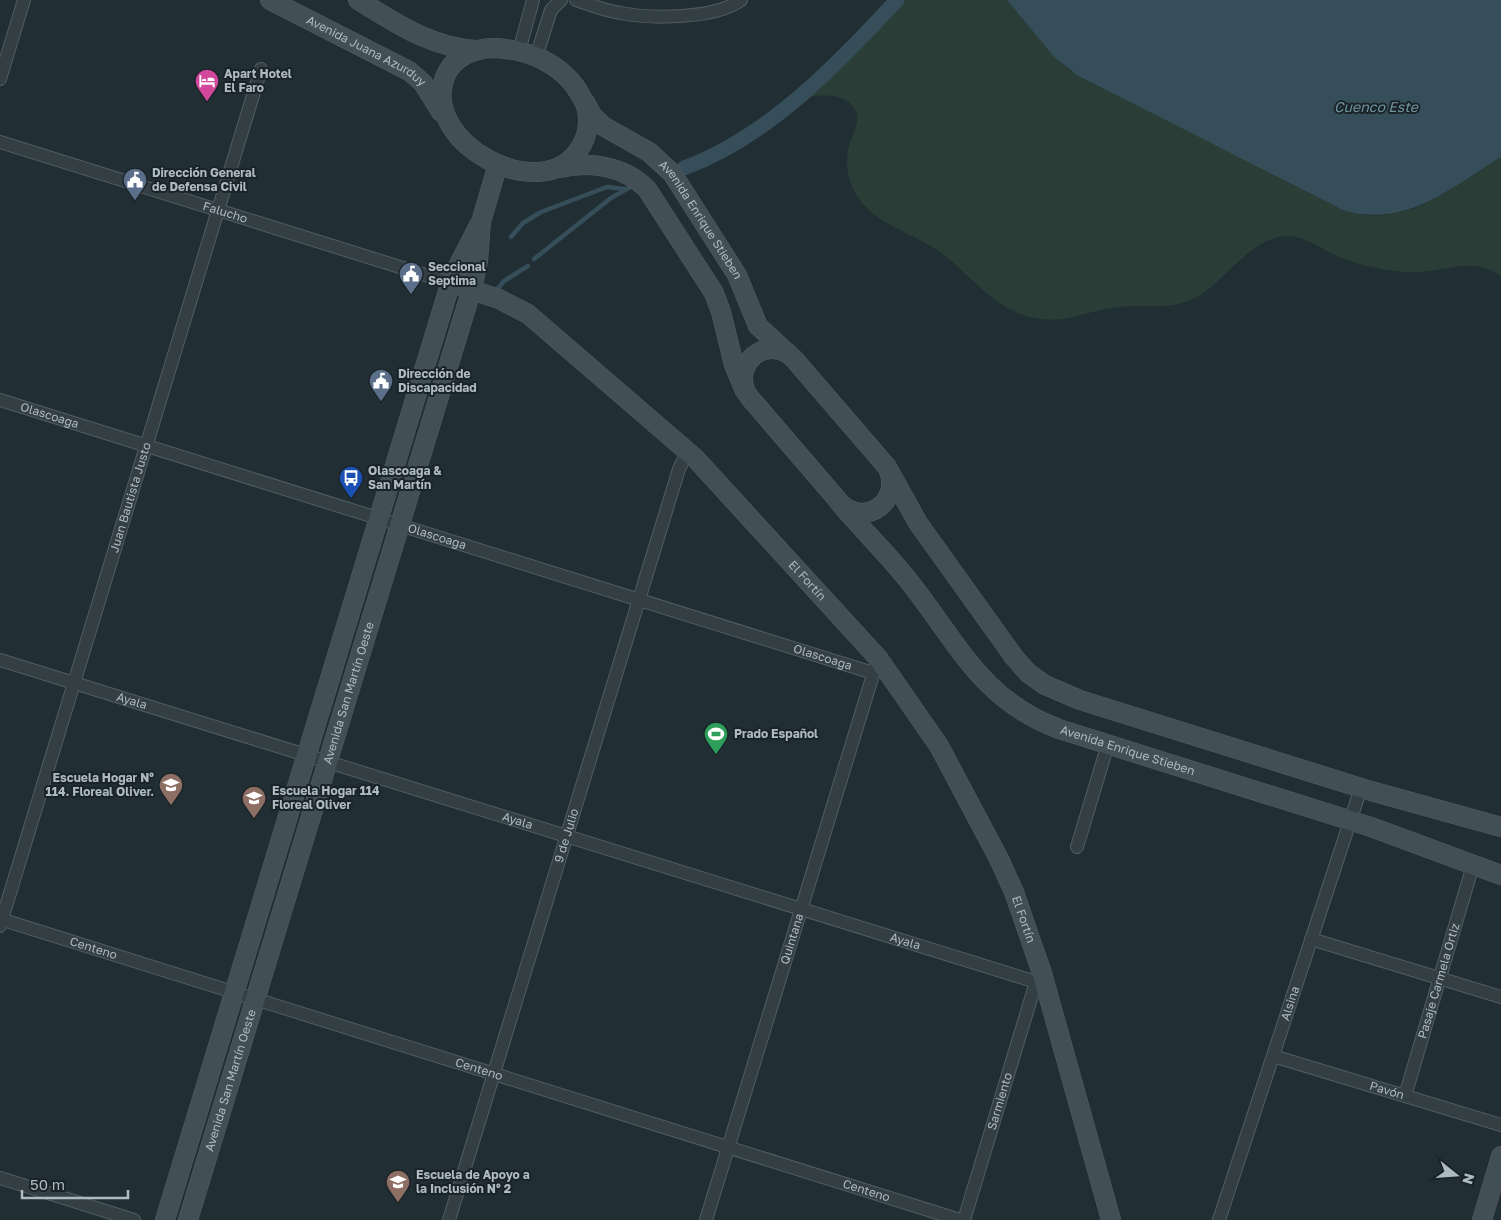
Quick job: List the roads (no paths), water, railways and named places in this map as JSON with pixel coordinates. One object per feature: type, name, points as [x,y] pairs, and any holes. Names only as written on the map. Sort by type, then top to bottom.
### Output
[{"type":"main road","name":"Avenida Juana Azurduy","points":[[270,0],[409,71],[423,83],[447,120]]},
{"type":"main road","points":[[358,0],[424,38],[450,46],[478,50],[496,48],[528,54],[564,74],[585,102],[588,122],[583,143],[572,159],[553,169]]},
{"type":"main road","points":[[478,50],[460,57],[448,72],[441,99],[447,120],[464,143],[498,164],[526,171],[591,165],[625,173],[648,189],[716,299],[734,365],[745,390]]},
{"type":"main road","name":"Avenida Enrique Stieben","points":[[585,102],[592,115],[602,126],[662,161],[677,178],[736,275],[758,326],[794,359],[887,468],[924,531],[1014,657],[1028,673],[1045,685],[1080,700],[1361,788],[1501,826]]},
{"type":"main road","name":"Avenida San Martín Oeste","points":[[165,1220],[451,284],[459,260],[480,222],[498,164]]},
{"type":"main road","points":[[669,221],[694,205]]},
{"type":"main road","name":"Avenida San Martín Oeste","points":[[188,1220],[472,290],[478,261],[480,222]]},
{"type":"main road","name":"El Fortín","points":[[451,284],[507,302],[528,314],[688,451],[875,666],[934,738],[959,780],[1007,875],[1111,1220]]},
{"type":"main road","name":"Avenida Enrique Stieben","points":[[794,359],[778,349],[764,350],[756,353],[749,360],[743,372],[745,390],[839,502],[911,583],[976,671],[993,690],[1013,707],[1037,720],[1350,820],[1501,875]]},
{"type":"main road","name":"Avenida Enrique Stieben","points":[[839,502],[846,508],[860,513],[870,512],[879,508],[889,497],[892,487],[887,468]]},
{"type":"main road","points":[[1482,1220],[1501,1156]]},
{"type":"street","points":[[0,79],[24,0]]},
{"type":"street","points":[[528,54],[533,0]]},
{"type":"street","points":[[528,54],[551,10],[562,0]]},
{"type":"street","points":[[577,0],[606,10],[635,15],[706,14],[731,7],[741,0]]},
{"type":"street","name":"Juan Bautista Justo","points":[[1,922],[261,70]]},
{"type":"street","name":"Falucho","points":[[0,142],[451,284]]},
{"type":"street","name":"Olascoaga","points":[[0,400],[639,600],[875,666]]},
{"type":"street","name":"9 de Julio","points":[[449,1220],[679,469],[688,451]]},
{"type":"street","name":"Ayala","points":[[0,660],[801,909],[1040,981]]},
{"type":"street","name":"Quintana","points":[[706,1220],[875,666]]},
{"type":"street","points":[[1077,847],[1108,744]]},
{"type":"street","name":"Alsina","points":[[1219,1220],[1361,788]]},
{"type":"street","name":"Pasaje Carmela Ortiz","points":[[1405,1096],[1473,865]]},
{"type":"street","name":"Centeno","points":[[1,922],[256,999],[962,1220]]},
{"type":"street","points":[[1311,939],[1501,997]]},
{"type":"street","name":"Sarmiento","points":[[962,1220],[1040,981]]},
{"type":"street","name":"Pavón","points":[[1272,1056],[1501,1126]]},
{"type":"street","points":[[0,1178],[134,1220]]},
{"type":"water","name":"Cuenco Este","points":[[1007,0],[1501,0],[1501,157],[1446,192],[1407,210],[1387,214],[1366,214],[1343,210],[1077,75],[1054,57]]},
{"type":"waterway","points":[[684,168],[715,155],[744,138],[800,97],[897,0]]},
{"type":"waterway","points":[[534,259],[611,198],[632,186]]},
{"type":"waterway","points":[[511,237],[523,223],[541,212],[607,187],[624,189]]},
{"type":"waterway","points":[[494,293],[504,281],[528,266]]},
{"type":"place","name":"Apart Hotel El Faro","points":[[207,102]]},
{"type":"place","name":"Dirección General de Defensa Civil","points":[[135,201]]},
{"type":"place","name":"Seccional Septima","points":[[411,295]]},
{"type":"place","name":"Dirección de Discapacidad","points":[[381,402]]},
{"type":"place","name":"Olascoaga & San Martín","points":[[351,499]]},
{"type":"place","name":"Prado Español","points":[[716,755]]},
{"type":"place","name":"Escuela Hogar N° 114. Floreal Oliver.","points":[[171,806]]},
{"type":"place","name":"Escuela Hogar 114 Floreal Oliver","points":[[254,819]]},
{"type":"place","name":"Escuela de Apoyo a la Inclusión N° 2","points":[[398,1203]]}]
